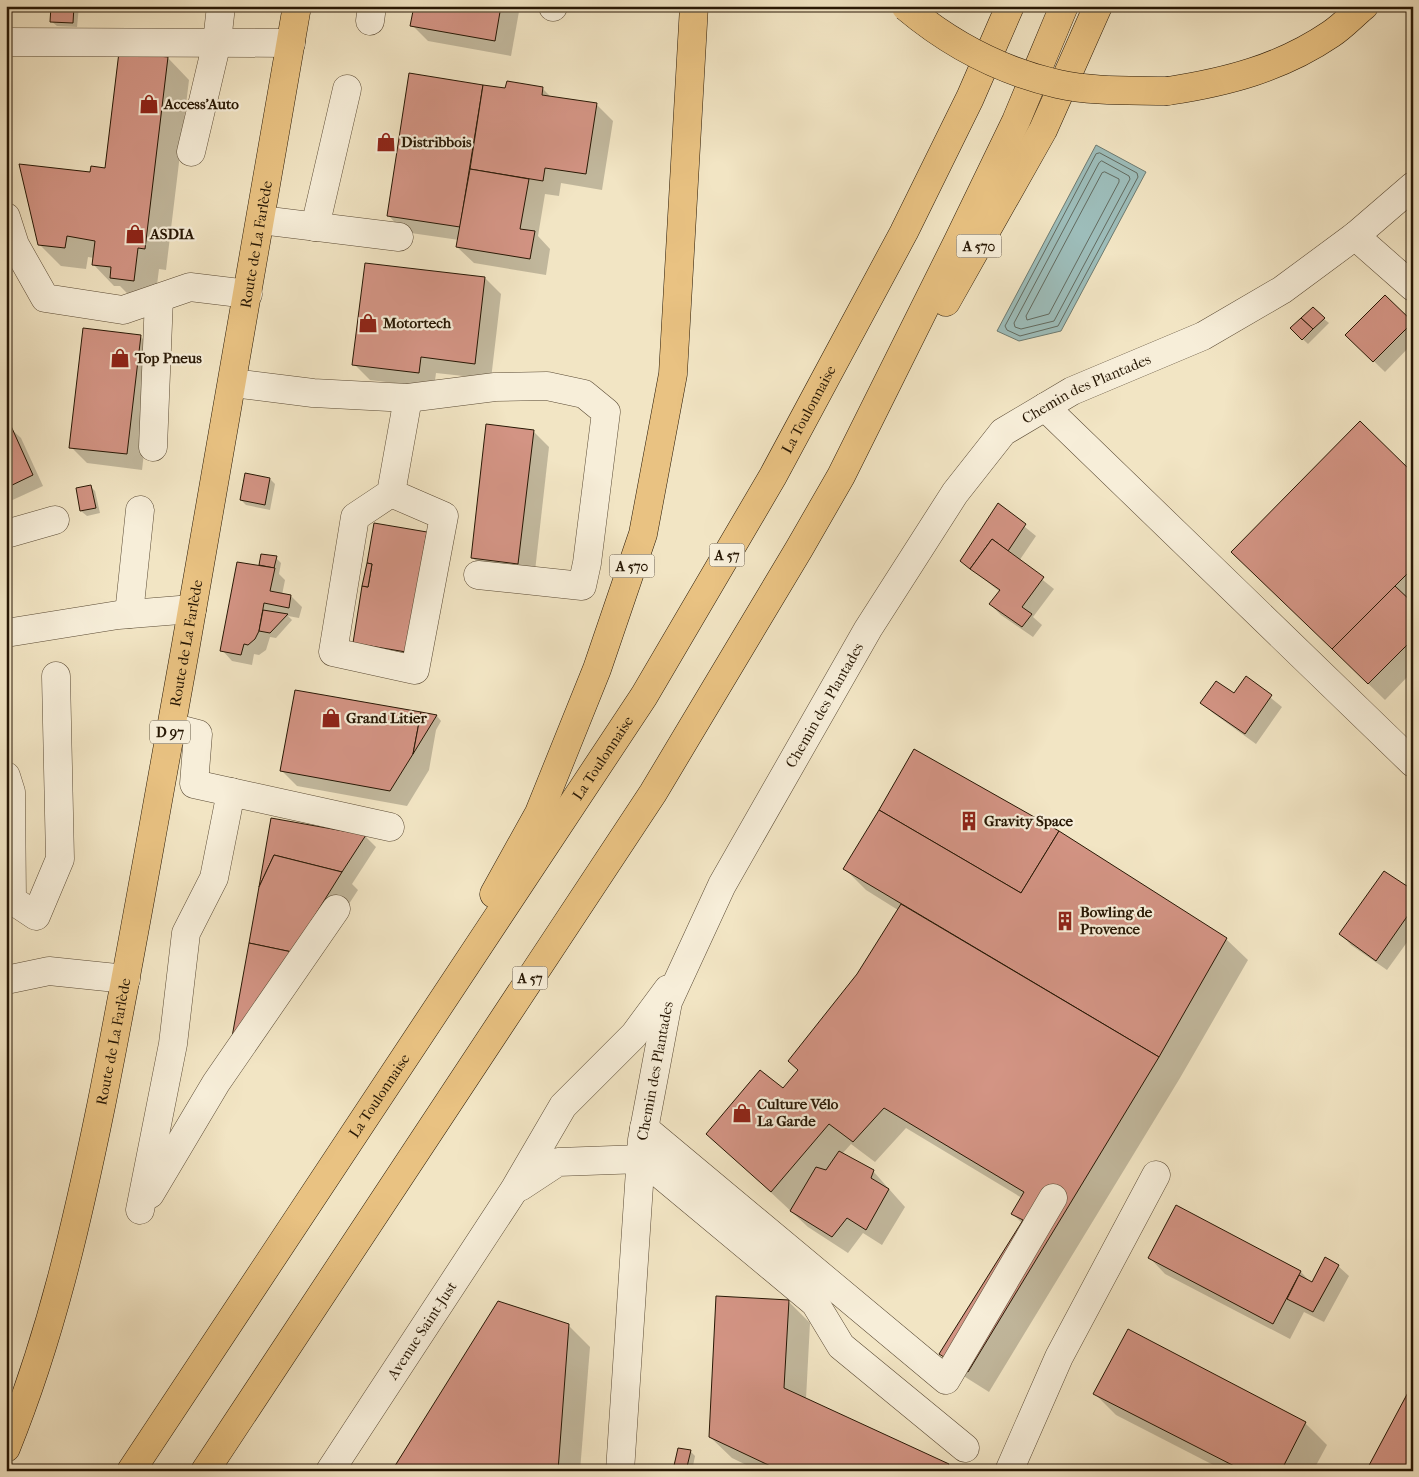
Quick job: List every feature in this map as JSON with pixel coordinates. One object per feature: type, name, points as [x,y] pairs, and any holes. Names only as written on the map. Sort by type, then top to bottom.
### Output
[{"type":"main road","name":"Route de La Farlède","points":[[6,1448],[26,1399],[56,1304],[80,1209],[126,979],[233,383],[297,6]]},
{"type":"main road","name":"A 570","points":[[394,1075],[539,813],[597,669],[643,534],[672,374],[694,6]]},
{"type":"main road","name":"La Toulonnaise","points":[[131,1471],[644,696],[773,476],[904,232],[970,98],[1010,6]]},
{"type":"main road","name":"A 57","points":[[205,1471],[653,793],[841,476],[1016,121],[1064,6]]},
{"type":"main road","name":"A 570","points":[[841,476],[970,263],[1043,130],[1098,6]]},
{"type":"main road","points":[[905,7],[931,28],[961,47],[1012,71],[1059,84],[1104,90],[1168,91],[1221,83],[1282,62],[1332,34],[1364,6]]},
{"type":"street","points":[[191,152],[217,42],[220,6]]},
{"type":"street","points":[[6,42],[291,42]]},
{"type":"street","points":[[315,227],[347,89]]},
{"type":"street","name":"Chemin des Plantades","points":[[620,1471],[644,1128],[668,1002],[722,886],[868,629],[955,493],[1004,432],[1072,391],[1203,336],[1282,290],[1355,236],[1413,186]]},
{"type":"street","points":[[6,217],[15,245],[45,298],[123,310],[190,287],[248,294]]},
{"type":"street","points":[[260,220],[399,237]]},
{"type":"street","points":[[1355,236],[1413,287]]},
{"type":"street","points":[[153,447],[160,298]]},
{"type":"street","points":[[233,383],[313,393],[408,398],[495,387],[547,386],[584,394],[606,412],[587,563],[582,586],[478,575]]},
{"type":"street","points":[[391,493],[444,516],[415,670],[333,652],[356,517],[391,493],[408,398]]},
{"type":"street","points":[[1045,407],[1413,763]]},
{"type":"street","points":[[128,614],[140,510]]},
{"type":"street","points":[[6,534],[55,520]]},
{"type":"street","points":[[6,634],[128,614],[192,610]]},
{"type":"street","points":[[6,776],[12,792],[9,902],[36,916],[60,859],[56,676]]},
{"type":"street","points":[[171,727],[198,734],[194,784],[390,827]]},
{"type":"street","points":[[231,792],[214,878],[186,933],[173,1044],[140,1210],[216,1084],[336,909]]},
{"type":"street","name":"Avenue Saint-Just","points":[[330,1471],[514,1190],[563,1106],[634,1035],[684,968]]},
{"type":"street","points":[[6,980],[49,971],[126,979]]},
{"type":"street","points":[[644,1128],[946,1380],[1053,1198]]},
{"type":"street","points":[[642,1158],[816,1303],[841,1346],[965,1448]]},
{"type":"street","name":"Avenue Saint-Just","points":[[514,1190],[558,1162],[642,1158]]},
{"type":"street","points":[[1010,1471],[1059,1356],[1156,1175]]},
{"type":"water","points":[[1096,145],[1146,172],[1061,331],[1019,341],[997,331]]},
{"type":"building","points":[[51,6],[74,6],[73,23],[50,22]]},
{"type":"building","points":[[414,6],[501,6],[495,41],[410,26]]},
{"type":"building","points":[[119,52],[168,57],[145,249],[138,248],[134,281],[110,278],[111,267],[92,265],[95,241],[67,236],[65,248],[38,245],[19,164],[90,172],[91,166],[105,168]]},
{"type":"building","points":[[409,73],[483,85],[460,227],[387,216]]},
{"type":"building","points":[[507,81],[543,87],[542,95],[597,103],[586,174],[545,168],[543,181],[470,169],[483,85],[505,88]]},
{"type":"building","points":[[470,169],[529,179],[520,229],[535,231],[530,259],[456,247]]},
{"type":"building","points":[[365,263],[485,277],[475,364],[421,357],[419,373],[352,365]]},
{"type":"building","points":[[1385,295],[1413,322],[1373,362],[1345,335]]},
{"type":"building","points":[[1313,307],[1325,318],[1313,329],[1301,318]]},
{"type":"building","points":[[1301,318],[1313,329],[1302,340],[1290,328]]},
{"type":"building","points":[[83,328],[141,335],[127,454],[69,448]]},
{"type":"building","points":[[1360,421],[1413,473],[1413,568],[1332,649],[1231,552]]},
{"type":"building","points":[[486,424],[534,430],[518,564],[471,558]]},
{"type":"building","points":[[11,426],[33,475],[6,488],[6,428]]},
{"type":"building","points":[[245,473],[270,478],[265,505],[240,500]]},
{"type":"building","points":[[91,485],[96,508],[80,511],[76,488]]},
{"type":"building","points":[[998,503],[1026,524],[1008,551],[992,539],[970,569],[960,561]]},
{"type":"building","points":[[374,523],[427,532],[406,652],[353,643],[362,586],[368,587],[372,564],[367,563]]},
{"type":"building","points":[[992,539],[1044,577],[1022,607],[1032,614],[1022,627],[989,604],[1000,590],[970,569]]},
{"type":"building","points":[[261,554],[277,556],[274,568],[259,565]]},
{"type":"building","points":[[237,562],[275,568],[270,591],[291,595],[289,608],[264,603],[259,631],[255,639],[248,645],[244,644],[241,655],[220,651]]},
{"type":"building","points":[[367,563],[372,564],[368,587],[362,586]]},
{"type":"building","points":[[1395,586],[1413,603],[1413,639],[1368,684],[1332,649]]},
{"type":"building","points":[[263,610],[288,614],[270,633],[259,631]]},
{"type":"building","points":[[1246,676],[1272,695],[1245,734],[1200,703],[1216,681],[1234,693]]},
{"type":"building","points":[[295,690],[421,712],[413,754],[390,791],[280,771]]},
{"type":"building","points":[[421,712],[437,715],[413,754]]},
{"type":"building","name":"Gravity Space","points":[[914,749],[1059,831],[1021,893],[879,810]]},
{"type":"building","name":"Bowling de Provence","points":[[879,810],[1021,893],[1059,831],[1227,938],[1159,1057],[843,869]]},
{"type":"building","points":[[271,818],[366,835],[342,872],[274,855],[259,887]]},
{"type":"building","points":[[274,855],[342,872],[292,952],[249,943],[259,887]]},
{"type":"building","points":[[1384,871],[1413,890],[1413,908],[1376,961],[1339,934]]},
{"type":"building","points":[[901,904],[1159,1057],[968,1372],[939,1354],[1023,1220],[1011,1214],[1024,1192],[884,1108],[853,1142],[829,1124],[771,1192],[706,1134],[760,1070],[783,1088],[798,1070],[788,1061],[857,974]]},
{"type":"building","points":[[249,943],[292,952],[232,1037]]},
{"type":"building","points":[[839,1151],[874,1170],[871,1178],[889,1189],[866,1230],[847,1218],[832,1237],[790,1211],[816,1167],[826,1170]]},
{"type":"building","points":[[1176,1205],[1301,1271],[1273,1324],[1148,1258]]},
{"type":"building","points":[[1325,1257],[1339,1265],[1313,1312],[1287,1299],[1299,1275],[1312,1282]]},
{"type":"building","points":[[716,1296],[789,1300],[784,1388],[949,1464],[945,1471],[781,1471],[709,1437]]},
{"type":"building","points":[[498,1301],[569,1324],[558,1471],[393,1469]]},
{"type":"building","points":[[1128,1329],[1306,1422],[1281,1471],[1244,1471],[1093,1394]]},
{"type":"building","points":[[1412,1385],[1413,1471],[1366,1471]]},
{"type":"building","points":[[678,1448],[691,1450],[686,1471],[673,1470]]},
{"type":"place","name":"Access'Auto","points":[[149,104]]},
{"type":"place","name":"Distribbois","points":[[386,142]]},
{"type":"place","name":"ASDIA","points":[[135,234]]},
{"type":"place","name":"Motortech","points":[[368,323]]},
{"type":"place","name":"Top Pneus","points":[[120,358]]},
{"type":"place","name":"Grand Litier","points":[[331,718]]},
{"type":"place","name":"Gravity Space","points":[[969,821]]},
{"type":"place","name":"Bowling de Provence","points":[[1065,921]]},
{"type":"place","name":"Culture Vélo La Garde","points":[[742,1113]]}]
